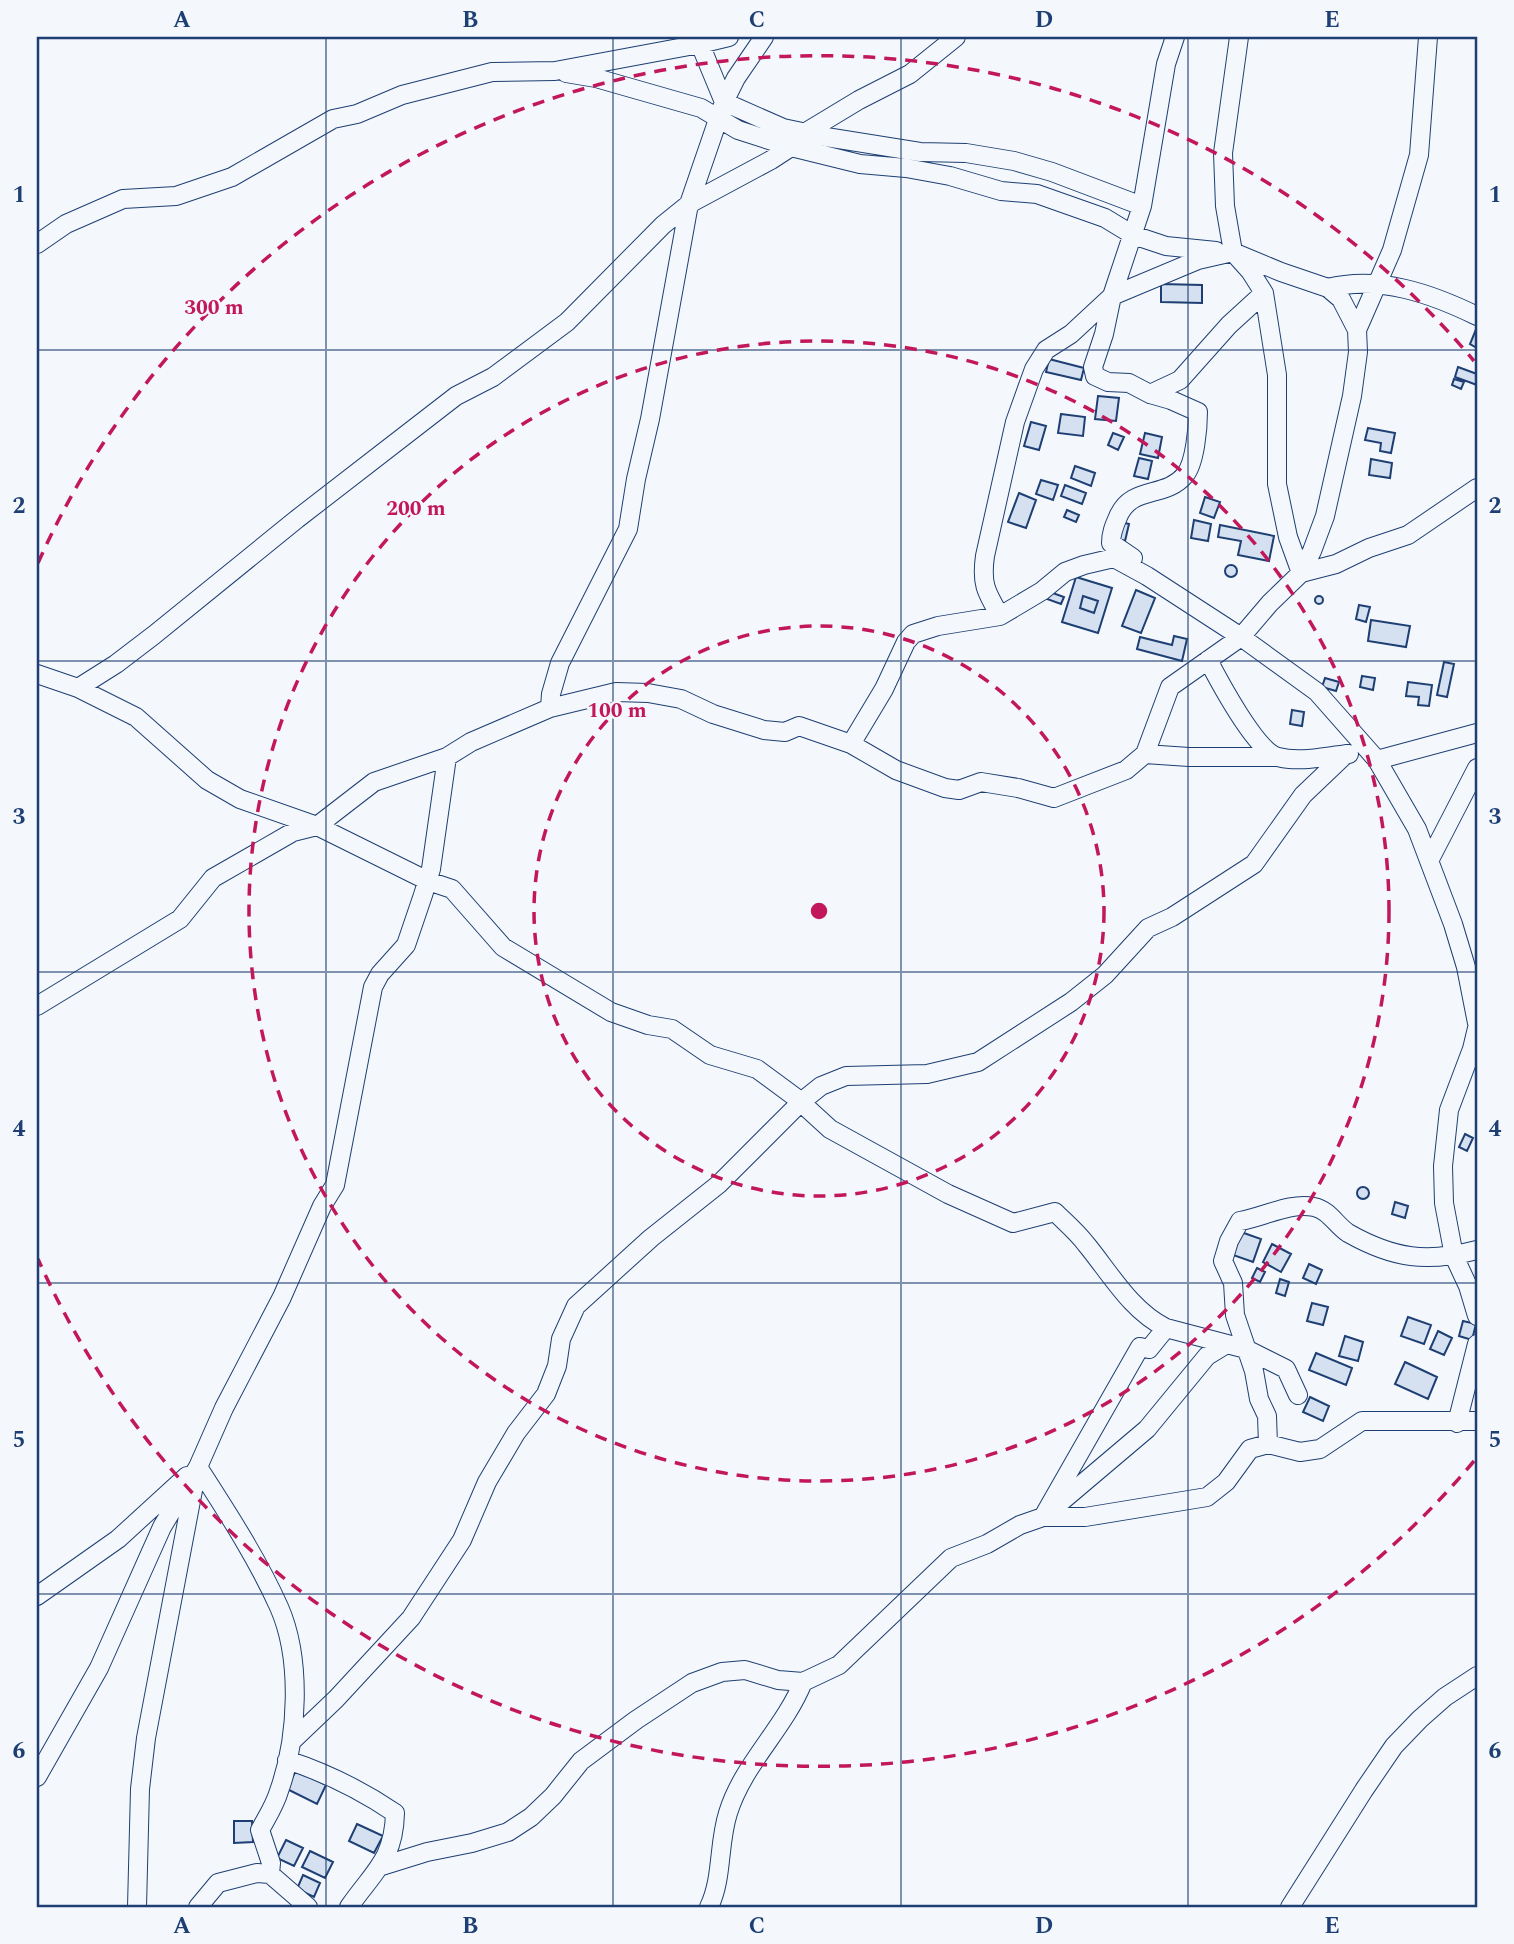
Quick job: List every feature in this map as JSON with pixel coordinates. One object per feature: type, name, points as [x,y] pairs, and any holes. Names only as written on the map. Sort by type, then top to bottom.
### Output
[{"type":"street","points":[[37,244],[66,224],[123,199],[176,196],[232,177],[333,119],[357,114],[402,95],[492,72],[555,71],[729,37]]},
{"type":"street","points":[[551,708],[551,694],[560,663],[628,529],[689,204],[736,78],[764,37]]},
{"type":"street","points":[[78,688],[154,635],[297,519],[456,396],[493,377],[567,323],[663,225],[689,204],[790,148],[806,132],[859,100],[910,74],[956,37]]},
{"type":"street","points":[[1147,576],[1130,555],[1111,543],[1111,533],[1122,506],[1132,498],[1167,487],[1185,475],[1198,437],[1198,412],[1129,383],[1108,382],[1095,376],[1093,367],[1112,296],[1142,206],[1166,64],[1175,37]]},
{"type":"street","points":[[1239,37],[1223,153],[1225,206],[1233,251],[1264,293],[1278,375],[1277,484],[1288,537],[1301,573]]},
{"type":"street","points":[[1357,330],[1392,250],[1419,155],[1428,37]]},
{"type":"street","points":[[37,1006],[180,919],[213,878],[293,832],[317,826],[374,782],[447,757],[471,742],[551,708],[616,692],[648,693],[681,699],[713,715],[764,730],[785,732],[799,726],[851,744],[896,770],[945,788],[959,790],[981,782],[1054,798],[1126,770],[1144,754],[1170,687],[1241,637],[1301,573],[1325,516],[1352,396],[1358,352],[1357,330],[1341,299],[1328,288],[1281,272],[1233,251],[1166,246],[1133,234],[1105,218],[1037,194],[1001,191],[950,176],[906,168],[860,164],[790,148],[738,130],[722,111],[700,44]]},
{"type":"street","points":[[555,71],[596,78],[783,128],[920,152],[966,153],[1014,161],[1052,172],[1142,206]]},
{"type":"street","points":[[1000,616],[982,577],[989,535],[1014,422],[1034,369],[1046,350],[1071,334],[1112,296],[1198,260],[1233,251]]},
{"type":"street","points":[[1328,288],[1346,283],[1405,288],[1477,316]]},
{"type":"street","points":[[1150,394],[1180,380],[1229,325],[1264,293]]},
{"type":"street","points":[[1301,573],[1336,564],[1369,548],[1408,535],[1477,488]]},
{"type":"street","points":[[851,744],[884,689],[906,642],[914,635],[949,624],[1000,616],[1042,591],[1065,572],[1114,558],[1147,576],[1241,637],[1317,692],[1373,757],[1417,829],[1459,945],[1477,1025],[1472,1049],[1449,1110],[1444,1203],[1454,1256],[1468,1286],[1477,1316]]},
{"type":"street","points":[[1209,660],[1236,709],[1258,741],[1276,757]]},
{"type":"street","points":[[37,674],[78,688],[136,717],[207,780],[240,799],[317,826],[428,881],[452,889],[503,947],[611,1012],[648,1025],[672,1029],[710,1055],[757,1069],[801,1102],[830,1129],[948,1194],[1013,1223],[1055,1212],[1084,1241],[1122,1292],[1155,1322],[1166,1328],[1246,1349],[1286,1369],[1298,1395]]},
{"type":"street","points":[[1144,754],[1310,758],[1346,754],[1373,757],[1477,733]]},
{"type":"street","points":[[293,1740],[411,1618],[461,1540],[487,1482],[516,1433],[546,1394],[556,1366],[561,1339],[576,1306],[650,1238],[719,1184],[801,1102],[821,1086],[846,1076],[927,1074],[978,1062],[1071,1002],[1105,975],[1149,928],[1172,917],[1254,864],[1303,795],[1346,754]]},
{"type":"street","points":[[37,1777],[99,1668],[162,1527],[198,1467],[224,1408],[282,1297],[317,1217],[335,1185],[373,987],[380,974],[407,945],[428,881],[434,856],[447,757]]},
{"type":"street","points":[[1429,861],[1477,768]]},
{"type":"street","points":[[1268,1444],[1267,1416],[1259,1399],[1254,1371],[1235,1315],[1233,1283],[1223,1261],[1229,1241],[1241,1221],[1291,1207],[1315,1207],[1331,1216],[1345,1231],[1376,1246],[1418,1258],[1454,1256],[1477,1250]]},
{"type":"street","points":[[1043,1517],[1140,1347],[1149,1349],[1166,1328]]},
{"type":"street","points":[[1457,1423],[1477,1344]]},
{"type":"street","points":[[1043,1517],[1147,1429],[1208,1356],[1225,1345]]},
{"type":"street","points":[[382,1866],[508,1832],[531,1817],[553,1796],[581,1761],[692,1683],[722,1672],[745,1670],[778,1680],[803,1682],[839,1665],[951,1558],[987,1544],[1020,1525],[1043,1517],[1085,1517],[1207,1497],[1226,1482],[1250,1449],[1268,1444],[1300,1452],[1320,1449],[1362,1420],[1457,1423],[1477,1421]]},
{"type":"street","points":[[37,1595],[118,1539],[198,1467]]},
{"type":"street","points":[[198,1467],[230,1516],[280,1608],[290,1644],[294,1690],[293,1740],[279,1791],[260,1830],[271,1863],[270,1874]]},
{"type":"street","points":[[137,1907],[140,1788],[146,1738],[188,1507],[198,1467]]},
{"type":"street","points":[[1290,1907],[1394,1746],[1428,1712],[1477,1676]]},
{"type":"street","points":[[709,1907],[716,1891],[728,1812],[747,1774],[796,1701],[803,1682]]},
{"type":"street","points":[[287,1760],[356,1787],[395,1814],[395,1833],[382,1866],[349,1907]]},
{"type":"street","points":[[198,1907],[218,1883],[257,1873],[270,1874],[308,1907]]},
{"type":"building","points":[[1161,284],[1202,285],[1202,303],[1161,302]]},
{"type":"building","points":[[1477,327],[1477,348],[1470,344]]},
{"type":"building","points":[[1049,359],[1084,368],[1081,380],[1046,372]]},
{"type":"building","points":[[1458,367],[1477,374],[1477,385],[1455,377]]},
{"type":"building","points":[[1454,379],[1464,382],[1461,389],[1452,385]]},
{"type":"building","points":[[1098,396],[1119,398],[1116,421],[1095,419]]},
{"type":"building","points":[[1061,414],[1085,417],[1083,436],[1058,433]]},
{"type":"building","points":[[1031,422],[1046,426],[1039,450],[1024,446]]},
{"type":"building","points":[[1368,428],[1395,433],[1391,453],[1380,451],[1381,443],[1365,440]]},
{"type":"building","points":[[1113,433],[1124,437],[1118,450],[1108,445]]},
{"type":"building","points":[[1145,433],[1162,437],[1158,458],[1140,454]]},
{"type":"building","points":[[1139,458],[1152,461],[1148,479],[1134,476]]},
{"type":"building","points":[[1371,459],[1392,463],[1390,478],[1369,475]]},
{"type":"building","points":[[1075,466],[1095,473],[1091,486],[1071,478]]},
{"type":"building","points":[[1041,480],[1058,485],[1053,500],[1036,494]]},
{"type":"building","points":[[1065,485],[1086,493],[1082,504],[1061,496]]},
{"type":"building","points":[[1019,493],[1036,500],[1026,528],[1008,522]]},
{"type":"building","points":[[1205,497],[1220,502],[1214,518],[1200,513]]},
{"type":"building","points":[[1067,510],[1079,515],[1076,522],[1064,517]]},
{"type":"building","points":[[1194,520],[1211,524],[1208,541],[1191,538]]},
{"type":"building","points":[[1121,522],[1129,524],[1125,541],[1116,539]]},
{"type":"building","points":[[1220,525],[1274,536],[1269,561],[1238,555],[1241,541],[1218,537]]},
{"type":"building","points":[[1231,565],[1237,571],[1231,577],[1225,571]]},
{"type":"building","points":[[1076,577],[1112,588],[1098,633],[1062,622]],"holes":[[[1083,596],[1098,601],[1094,613],[1080,608]]]},
{"type":"building","points":[[1136,590],[1155,598],[1141,633],[1122,626]]},
{"type":"building","points":[[1050,592],[1064,597],[1061,604],[1047,599]]},
{"type":"building","points":[[1083,596],[1098,601],[1094,613],[1080,608]]},
{"type":"building","points":[[1319,596],[1323,600],[1319,604],[1315,600]]},
{"type":"building","points":[[1359,605],[1370,607],[1366,622],[1356,619]]},
{"type":"building","points":[[1371,620],[1410,626],[1406,647],[1368,641]]},
{"type":"building","points":[[1174,636],[1187,639],[1182,661],[1137,649],[1140,637],[1172,645]]},
{"type":"building","points":[[1444,662],[1454,664],[1447,697],[1437,695]]},
{"type":"building","points":[[1362,676],[1375,678],[1373,690],[1360,687]]},
{"type":"building","points":[[1325,678],[1339,682],[1336,691],[1322,687]]},
{"type":"building","points":[[1408,682],[1432,685],[1429,706],[1418,705],[1419,697],[1406,696]]},
{"type":"building","points":[[1292,710],[1304,712],[1302,726],[1290,724]]},
{"type":"building","points":[[1465,1134],[1473,1138],[1467,1151],[1459,1147]]},
{"type":"building","points":[[1358,1188],[1368,1188],[1368,1198],[1358,1198]]},
{"type":"building","points":[[1395,1202],[1408,1206],[1405,1218],[1392,1214]]},
{"type":"building","points":[[1241,1232],[1261,1239],[1253,1262],[1233,1255]]},
{"type":"building","points":[[1272,1244],[1291,1254],[1281,1272],[1263,1262]]},
{"type":"building","points":[[1309,1264],[1322,1270],[1316,1284],[1303,1278]]},
{"type":"building","points":[[1257,1268],[1265,1272],[1260,1282],[1252,1278]]},
{"type":"building","points":[[1280,1279],[1289,1282],[1285,1296],[1276,1293]]},
{"type":"building","points":[[1312,1303],[1328,1307],[1323,1325],[1307,1321]]},
{"type":"building","points":[[1408,1317],[1431,1325],[1424,1344],[1401,1336]]},
{"type":"building","points":[[1463,1321],[1476,1324],[1472,1340],[1459,1336]]},
{"type":"building","points":[[1438,1331],[1452,1338],[1444,1355],[1430,1349]]},
{"type":"building","points":[[1345,1336],[1363,1342],[1358,1361],[1339,1356]]},
{"type":"building","points":[[1316,1353],[1352,1368],[1346,1385],[1309,1370]]},
{"type":"building","points":[[1405,1362],[1437,1377],[1428,1399],[1395,1384]]},
{"type":"building","points":[[1310,1397],[1329,1406],[1323,1421],[1303,1412]]},
{"type":"building","points":[[296,1770],[326,1785],[317,1804],[287,1789]]},
{"type":"building","points":[[234,1821],[252,1821],[253,1842],[234,1843]]},
{"type":"building","points":[[357,1824],[383,1836],[374,1853],[349,1841]]},
{"type":"building","points":[[286,1840],[303,1848],[294,1866],[277,1858]]},
{"type":"building","points":[[310,1851],[333,1862],[325,1878],[302,1867]]},
{"type":"building","points":[[303,1875],[320,1883],[314,1897],[297,1889]]}]
